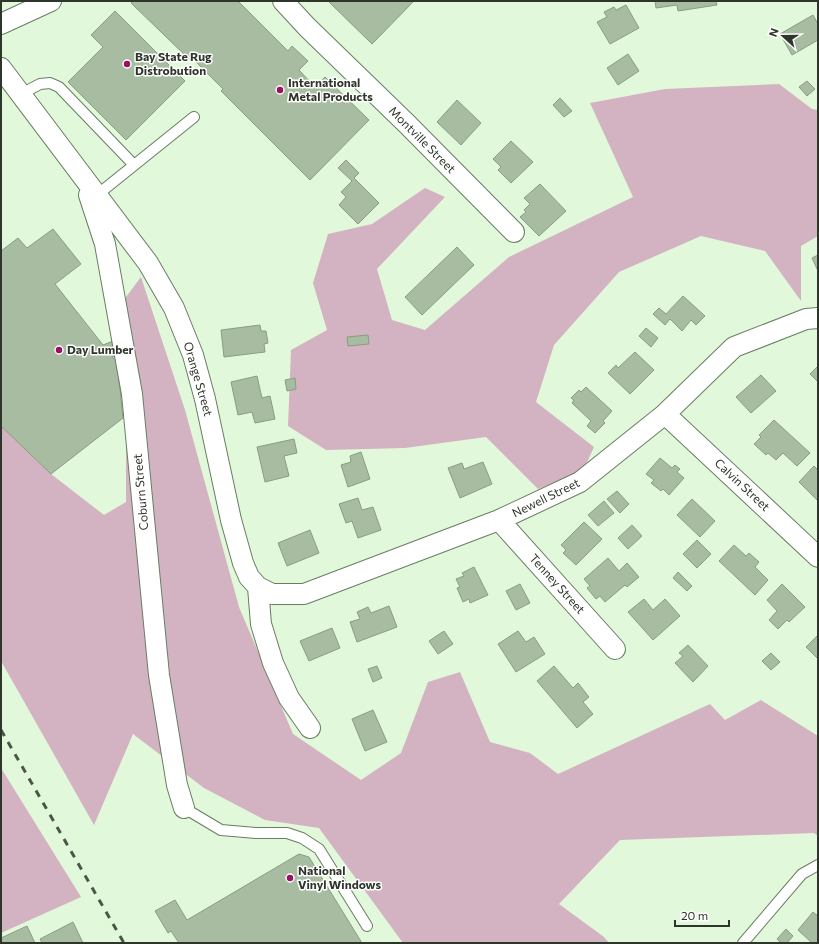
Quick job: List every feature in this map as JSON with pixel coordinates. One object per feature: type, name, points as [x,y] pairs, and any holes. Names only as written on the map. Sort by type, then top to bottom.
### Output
[{"type":"street","points":[[1,24],[51,1]]},
{"type":"street","name":"Montville Street","points":[[283,1],[307,27],[406,123],[514,232]]},
{"type":"street","name":"Orange Street","points":[[1,68],[148,263],[174,308],[193,355],[205,399],[231,520],[246,570],[249,577],[258,587]]},
{"type":"street","name":"Coburn Street","points":[[84,178],[105,244],[132,394],[159,675],[177,785],[184,808]]},
{"type":"street","name":"Newell Street","points":[[258,587],[272,594],[304,594],[500,520],[580,482],[665,414],[734,347],[806,319],[818,318]]},
{"type":"street","name":"Calvin Street","points":[[665,414],[818,557]]},
{"type":"street","name":"Tenney Street","points":[[500,520],[615,649]]},
{"type":"street","points":[[258,587],[261,624],[273,663],[289,698],[310,728]]},
{"type":"lane","points":[[20,94],[40,84],[50,83],[59,87],[134,165]]},
{"type":"lane","points":[[97,195],[194,117]]},
{"type":"lane","points":[[184,808],[221,830],[256,833],[287,833],[302,838],[319,849],[367,926]]},
{"type":"lane","points":[[743,943],[802,874],[818,865]]},
{"type":"shaded area","points":[[779,84],[812,109],[818,110],[818,236],[801,246],[801,301],[765,251],[701,236],[619,272],[554,345],[536,402],[594,447],[583,471],[538,489],[486,437],[405,448],[326,450],[288,426],[291,350],[327,330],[313,283],[328,234],[372,224],[425,188],[445,197],[377,269],[392,320],[425,330],[509,257],[633,197],[590,103],[665,89]]},
{"type":"shaded area","points":[[141,277],[185,410],[239,607],[293,734],[361,780],[401,753],[428,682],[460,672],[490,742],[530,753],[558,774],[710,704],[725,720],[761,700],[818,736],[818,836],[814,833],[620,840],[559,904],[604,937],[609,943],[403,943],[319,828],[265,820],[204,788],[133,734],[94,825],[1,661],[1,426],[51,474],[104,515],[126,502],[126,297]]},
{"type":"shaded area","points":[[1,768],[81,897],[1,933]]},
{"type":"building","name":"International Metal Products","points":[[133,1],[238,1],[288,51],[292,46],[308,61],[299,70],[315,87],[325,77],[369,120],[310,180],[221,91],[223,89],[194,60],[192,62],[131,3]]},
{"type":"building","name":"International Metal Products","points":[[328,1],[414,1],[372,44]]},
{"type":"building","points":[[655,1],[716,1],[717,5],[678,11],[677,5],[656,8]]},
{"type":"building","points":[[626,5],[639,28],[610,44],[597,22],[607,17],[604,12],[614,7],[616,10]]},
{"type":"building","name":"Bay State Rug Distrobution","points":[[115,11],[185,81],[126,140],[68,82],[103,47],[91,35]]},
{"type":"building","points":[[813,15],[818,24],[818,40],[792,55],[780,34]]},
{"type":"building","points":[[628,54],[639,71],[618,85],[607,68]]},
{"type":"building","points":[[807,81],[815,89],[807,96],[799,87]]},
{"type":"building","points":[[560,98],[572,111],[564,117],[553,105]]},
{"type":"building","points":[[457,100],[481,123],[461,145],[437,122]]},
{"type":"building","points":[[511,141],[533,162],[511,183],[498,170],[501,167],[493,159]]},
{"type":"building","points":[[346,160],[359,173],[354,178],[379,203],[358,224],[339,205],[346,197],[341,192],[352,181],[338,168]]},
{"type":"building","points":[[540,184],[566,211],[539,236],[520,217],[526,212],[524,210],[530,204],[524,198]]},
{"type":"building","name":"Day Lumber","points":[[53,229],[81,264],[55,284],[103,345],[113,341],[119,355],[112,357],[117,361],[123,418],[51,474],[1,426],[1,251],[18,238],[27,248]]},
{"type":"building","points":[[457,247],[474,265],[422,315],[405,297]]},
{"type":"building","points":[[818,255],[818,271],[812,258]]},
{"type":"building","points":[[683,296],[705,316],[696,325],[691,320],[682,331],[670,319],[665,325],[653,314],[659,308],[666,314]]},
{"type":"building","points":[[260,325],[261,331],[266,331],[268,343],[264,344],[265,352],[224,357],[221,330]]},
{"type":"building","points":[[646,328],[658,338],[651,347],[639,336]]},
{"type":"building","points":[[368,335],[369,344],[348,346],[347,337]]},
{"type":"building","points":[[635,352],[654,370],[630,394],[608,373],[616,365],[618,368]]},
{"type":"building","points":[[818,366],[818,382],[810,374]]},
{"type":"building","points":[[761,375],[776,391],[751,413],[736,397]]},
{"type":"building","points":[[257,376],[262,398],[270,396],[275,419],[255,423],[252,412],[238,415],[231,382]]},
{"type":"building","points":[[295,378],[296,389],[287,391],[285,380]]},
{"type":"building","points":[[586,387],[612,411],[603,421],[605,423],[595,433],[587,426],[591,421],[572,403],[574,400],[571,398],[579,390],[581,392]]},
{"type":"building","points":[[774,420],[810,453],[797,466],[783,453],[776,460],[768,453],[766,455],[754,444],[761,437],[759,435]]},
{"type":"building","points":[[294,439],[297,453],[284,456],[289,476],[265,482],[257,447]]},
{"type":"building","points":[[361,452],[370,479],[348,487],[341,465],[351,462],[350,456]]},
{"type":"building","points":[[660,458],[672,468],[675,465],[680,469],[677,472],[684,478],[669,495],[663,489],[661,491],[651,483],[654,480],[646,474]]},
{"type":"building","points":[[483,462],[492,484],[460,498],[448,468],[462,463],[464,469]]},
{"type":"building","points":[[814,466],[818,470],[818,501],[799,482]]},
{"type":"building","points":[[617,491],[629,504],[620,513],[607,499]]},
{"type":"building","points":[[358,498],[362,510],[373,507],[381,530],[358,538],[352,521],[346,523],[339,504]]},
{"type":"building","points":[[692,499],[715,521],[700,537],[677,515]]},
{"type":"building","points":[[604,501],[614,513],[598,526],[588,515]]},
{"type":"building","points":[[584,522],[602,539],[576,565],[563,553],[566,550],[561,545]]},
{"type":"building","points":[[632,525],[642,536],[628,549],[618,538]]},
{"type":"building","points":[[310,530],[319,553],[287,566],[278,543]]},
{"type":"building","points":[[697,540],[711,554],[697,568],[683,554]]},
{"type":"building","points":[[734,545],[746,556],[749,553],[759,562],[755,567],[768,580],[755,595],[719,561]]},
{"type":"building","points":[[608,558],[619,571],[627,563],[639,577],[627,587],[625,585],[605,602],[600,596],[596,599],[587,588],[590,586],[584,579]]},
{"type":"building","points":[[474,567],[488,595],[470,603],[469,599],[463,602],[457,588],[460,587],[456,579],[464,576],[462,573]]},
{"type":"building","points":[[678,572],[692,586],[687,591],[673,578]]},
{"type":"building","points":[[520,584],[530,603],[516,610],[506,591]]},
{"type":"building","points":[[782,584],[805,607],[789,622],[787,620],[778,629],[769,620],[777,611],[767,600]]},
{"type":"building","points":[[644,599],[653,610],[665,599],[680,616],[653,640],[628,612]]},
{"type":"building","points":[[389,606],[397,627],[357,642],[350,622],[360,619],[357,612],[368,607],[371,613]]},
{"type":"building","points":[[332,628],[340,648],[309,661],[300,641]]},
{"type":"building","points":[[444,631],[453,644],[438,654],[429,641]]},
{"type":"building","points":[[518,631],[526,642],[534,637],[545,654],[516,672],[498,644]]},
{"type":"building","points":[[818,635],[818,659],[806,647]]},
{"type":"building","points":[[688,645],[708,666],[693,682],[675,663],[683,656],[679,653]]},
{"type":"building","points":[[771,653],[780,662],[771,670],[762,661]]},
{"type":"building","points":[[377,666],[382,678],[373,682],[368,669]]},
{"type":"building","points":[[554,666],[573,688],[578,683],[589,697],[583,702],[593,714],[577,728],[537,681]]},
{"type":"building","points":[[373,710],[387,742],[365,751],[352,719]]},
{"type":"building","name":"National Vinyl Windows","points":[[299,854],[309,857],[362,943],[179,943],[171,931],[168,933],[155,911],[175,900],[187,920]]},
{"type":"building","points":[[813,912],[818,916],[818,943],[812,943],[798,930]]},
{"type":"building","points":[[73,922],[83,943],[42,943],[40,939]]},
{"type":"building","points":[[27,926],[35,943],[1,943],[1,938]]},
{"type":"building","points":[[786,929],[793,936],[787,943],[781,943],[777,939]]},
{"type":"railway","points":[[1,730],[124,943]]},
{"type":"place","name":"Bay State Rug Distrobution","points":[[127,64]]},
{"type":"place","name":"International Metal Products","points":[[280,90]]},
{"type":"place","name":"Day Lumber","points":[[59,350]]},
{"type":"place","name":"National Vinyl Windows","points":[[290,878]]}]
